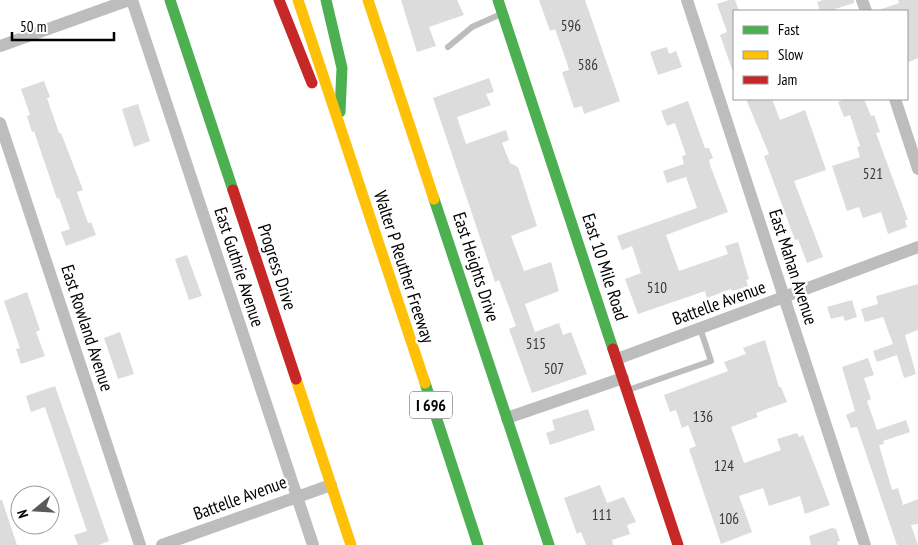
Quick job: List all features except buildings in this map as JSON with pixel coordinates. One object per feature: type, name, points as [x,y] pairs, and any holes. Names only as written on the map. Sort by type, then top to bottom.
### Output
[{"type":"main road","name":"Progress Drive","points":[[170,0],[351,545]]},
{"type":"main road","points":[[279,0],[384,264]]},
{"type":"main road","name":"Walter P Reuther Freeway","points":[[298,0],[478,545]]},
{"type":"main road","points":[[326,0],[342,68],[339,122]]},
{"type":"main road","name":"East Heights Drive","points":[[368,0],[549,545]]},
{"type":"main road","name":"East 10 Mile Road","points":[[498,0],[678,545]]},
{"type":"street","points":[[0,46],[131,0]]},
{"type":"street","name":"East Guthrie Avenue","points":[[131,0],[313,545]]},
{"type":"street","name":"East Mahan Avenue","points":[[686,0],[865,545]]},
{"type":"street","points":[[895,100],[918,169]]},
{"type":"street","name":"East Rowland Avenue","points":[[0,123],[140,545]]},
{"type":"street","name":"Battelle Avenue","points":[[617,359],[918,247]]},
{"type":"street","points":[[507,418],[623,378]]},
{"type":"street","name":"Battelle Avenue","points":[[162,545],[331,485]]},
{"type":"lane","points":[[448,47],[472,27],[503,14]]},
{"type":"lane","points":[[627,391],[711,361],[700,328]]},
{"type":"traffic: fast","points":[[170,0],[233,190]]},
{"type":"traffic: fast","points":[[326,0],[342,68],[340,112]]},
{"type":"traffic: fast","points":[[498,0],[613,349]]},
{"type":"traffic: fast","points":[[434,199],[549,545]]},
{"type":"traffic: fast","points":[[425,383],[478,545]]},
{"type":"traffic: slow","points":[[298,0],[425,383]]},
{"type":"traffic: slow","points":[[368,0],[434,199]]},
{"type":"traffic: slow","points":[[296,379],[351,545]]},
{"type":"traffic: jam","points":[[279,0],[312,83]]},
{"type":"traffic: jam","points":[[233,190],[296,379]]},
{"type":"traffic: jam","points":[[613,349],[678,545]]}]
